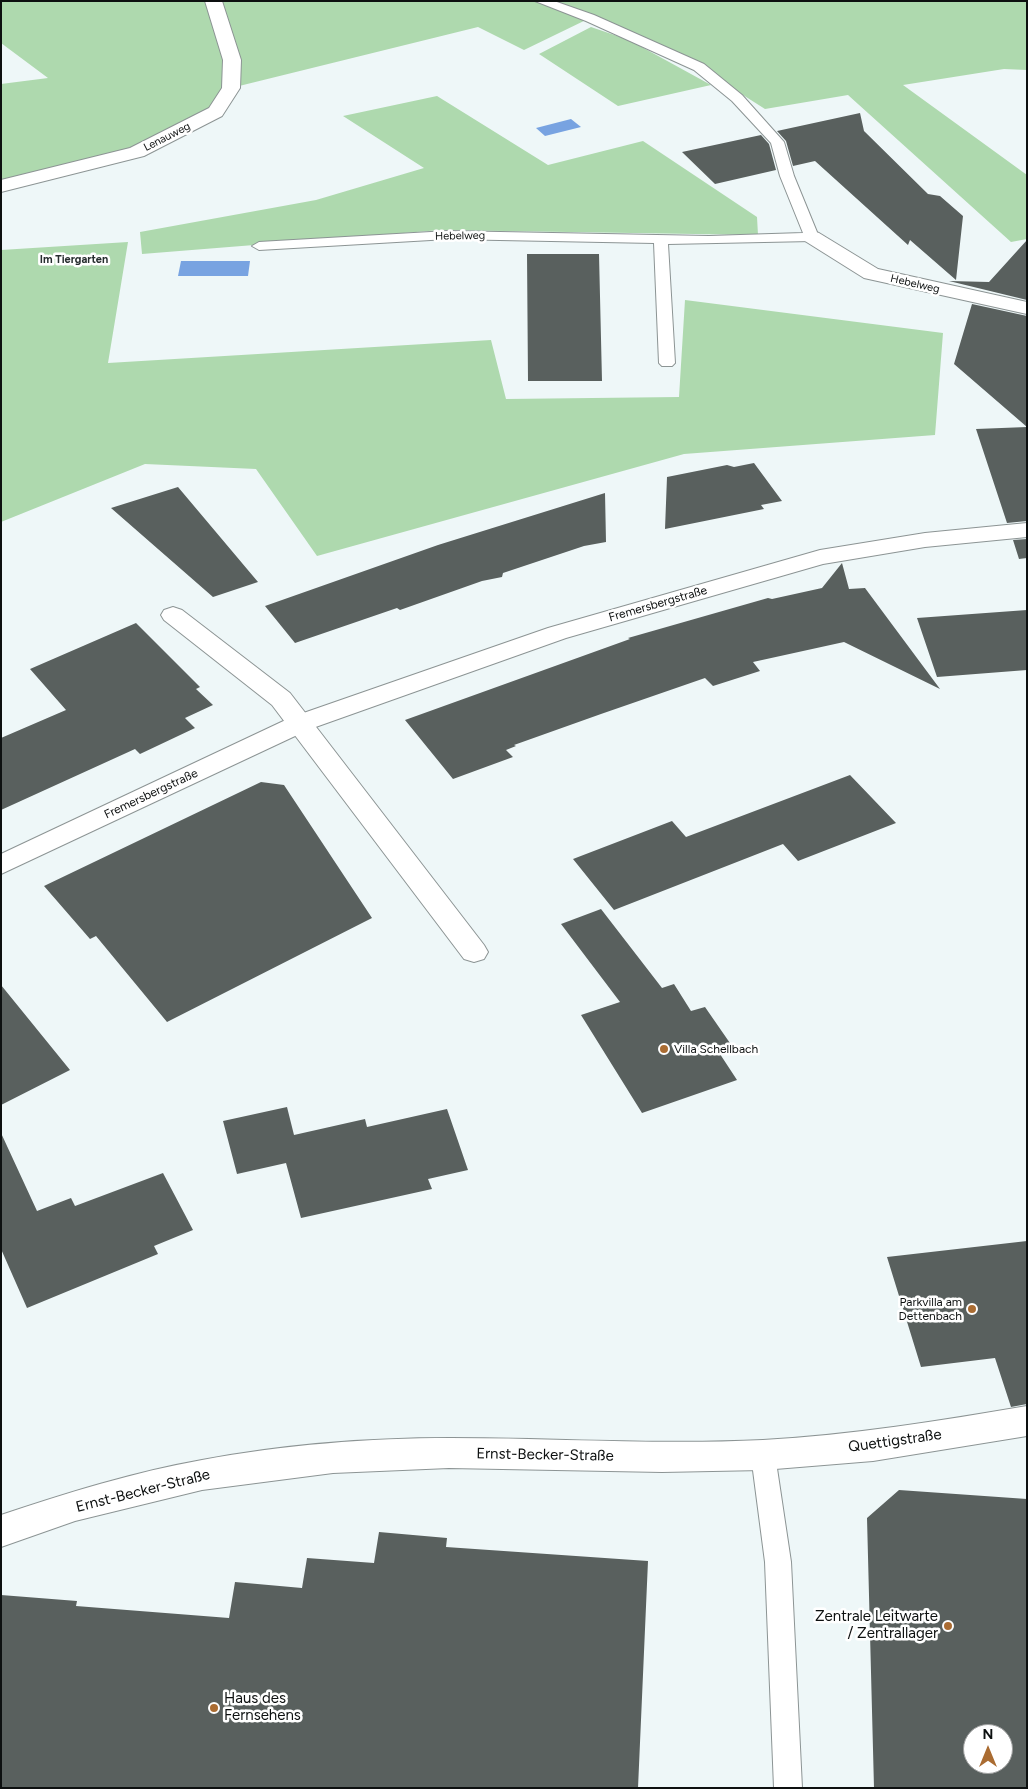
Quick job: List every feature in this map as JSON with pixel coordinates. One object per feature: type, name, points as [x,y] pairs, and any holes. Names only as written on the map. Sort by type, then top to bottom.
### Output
[{"type":"street","name":"Lenauweg","points":[[1,186],[137,152],[216,112],[231,88],[232,60],[213,1]]},
{"type":"street","name":"Hebelweg","points":[[812,237],[871,274],[1027,308]]},
{"type":"street","name":"Fremersbergstraße","points":[[1,865],[301,723],[557,633],[820,557],[926,540],[1027,530]]},
{"type":"street","points":[[173,615],[281,699],[474,952]]},
{"type":"street","name":"Quettigstraße","points":[[763,1455],[872,1446],[1027,1421]]},
{"type":"street","name":"Ernst-Becker-Straße","points":[[1,1531],[75,1506],[202,1475],[333,1458],[449,1453],[662,1457],[763,1455]]},
{"type":"lane","points":[[541,1],[590,18],[699,67],[737,98],[777,142],[787,176],[812,237]]},
{"type":"lane","name":"Hebelweg","points":[[259,246],[448,235],[709,240],[812,237]]},
{"type":"lane","points":[[661,238],[667,363]]},
{"type":"lane","points":[[763,1455],[778,1562],[788,1788]]},
{"type":"green space","points":[[1,1],[1027,1],[1027,70],[1004,69],[903,85],[1027,175],[1027,239],[1011,242],[848,95],[765,109],[699,67],[590,18],[524,50],[478,27],[231,88],[216,112],[137,152],[1,186],[1,84],[48,78],[1,43]]},
{"type":"green space","points":[[591,27],[629,40],[711,85],[618,106],[539,54]]},
{"type":"green space","points":[[437,96],[548,165],[643,141],[757,217],[758,235],[441,230],[142,254],[140,232],[316,200],[424,168],[343,116]]},
{"type":"green space","points":[[128,242],[108,363],[491,340],[506,399],[679,397],[685,300],[943,333],[935,435],[684,454],[317,556],[256,469],[145,464],[1,522],[1,250]]},
{"type":"water","points":[[571,119],[581,127],[545,136],[536,128]]},
{"type":"water","points":[[181,261],[250,261],[248,276],[178,276]]},
{"type":"building","points":[[860,113],[864,131],[928,194],[940,196],[963,216],[956,280],[910,240],[908,245],[815,161],[793,166],[786,141],[777,131]]},
{"type":"building","points":[[761,135],[769,144],[776,170],[715,184],[682,152]]},
{"type":"building","points":[[1027,240],[1027,300],[949,281],[989,282]]},
{"type":"building","points":[[527,254],[599,254],[602,381],[528,381]]},
{"type":"building","points":[[972,304],[1027,316],[1027,427],[954,364]]},
{"type":"building","points":[[1027,427],[1027,521],[1007,523],[976,429]]},
{"type":"building","points":[[754,463],[782,501],[761,505],[764,509],[665,529],[667,477],[727,465],[734,467]]},
{"type":"building","points":[[178,487],[258,582],[213,597],[111,508]]},
{"type":"building","points":[[605,493],[606,542],[584,546],[503,573],[502,577],[482,581],[400,610],[397,608],[295,643],[265,606],[438,545]]},
{"type":"building","points":[[1027,539],[1027,558],[1019,559],[1013,540]]},
{"type":"building","points":[[842,563],[849,589],[865,588],[940,689],[844,642],[753,662],[760,671],[713,686],[705,678],[601,714],[514,745],[516,746],[506,750],[513,757],[453,779],[405,720],[630,639],[628,638],[768,598],[772,599],[822,588]]},
{"type":"building","points":[[1027,610],[1027,670],[937,677],[917,618]]},
{"type":"building","points":[[136,623],[200,687],[196,689],[213,705],[185,718],[195,728],[140,754],[135,749],[1,810],[1,738],[66,710],[30,669]]},
{"type":"building","points":[[850,775],[896,823],[798,861],[783,844],[614,910],[573,859],[672,821],[686,837]]},
{"type":"building","points":[[261,782],[284,785],[372,918],[167,1022],[96,936],[90,939],[44,886]]},
{"type":"building","name":"Villa Schellbach","points":[[601,909],[662,988],[674,984],[691,1011],[705,1007],[732,1046],[718,1051],[737,1080],[642,1113],[581,1015],[620,1002],[561,924]]},
{"type":"building","points":[[1,985],[70,1070],[1,1105]]},
{"type":"building","points":[[287,1107],[294,1135],[365,1119],[367,1127],[447,1109],[468,1170],[428,1179],[432,1189],[301,1218],[286,1163],[237,1174],[223,1121]]},
{"type":"building","points":[[1,1133],[37,1211],[71,1198],[75,1206],[163,1173],[193,1230],[154,1246],[158,1254],[27,1308],[1,1249]]},
{"type":"building","name":"Parkvilla am Dettenbach","points":[[1027,1241],[1027,1404],[1011,1407],[995,1358],[921,1367],[887,1257]]},
{"type":"building","name":"Zentrale Leitwarte / Zentrallager","points":[[899,1490],[1027,1499],[1027,1788],[874,1788],[867,1518]]},
{"type":"building","name":"Haus des Fernsehens","points":[[379,1532],[447,1538],[446,1547],[648,1561],[638,1788],[1,1788],[1,1595],[77,1601],[76,1606],[229,1618],[235,1582],[302,1588],[307,1558],[374,1563]]},
{"type":"place","name":"Villa Schellbach","points":[[664,1049]]},
{"type":"place","name":"Parkvilla am Dettenbach","points":[[972,1309]]},
{"type":"place","name":"Zentrale Leitwarte / Zentrallager","points":[[948,1626]]},
{"type":"place","name":"Haus des Fernsehens","points":[[214,1708]]},
{"type":"district","name":"Im Tiergarten","points":[[74,260]]}]
